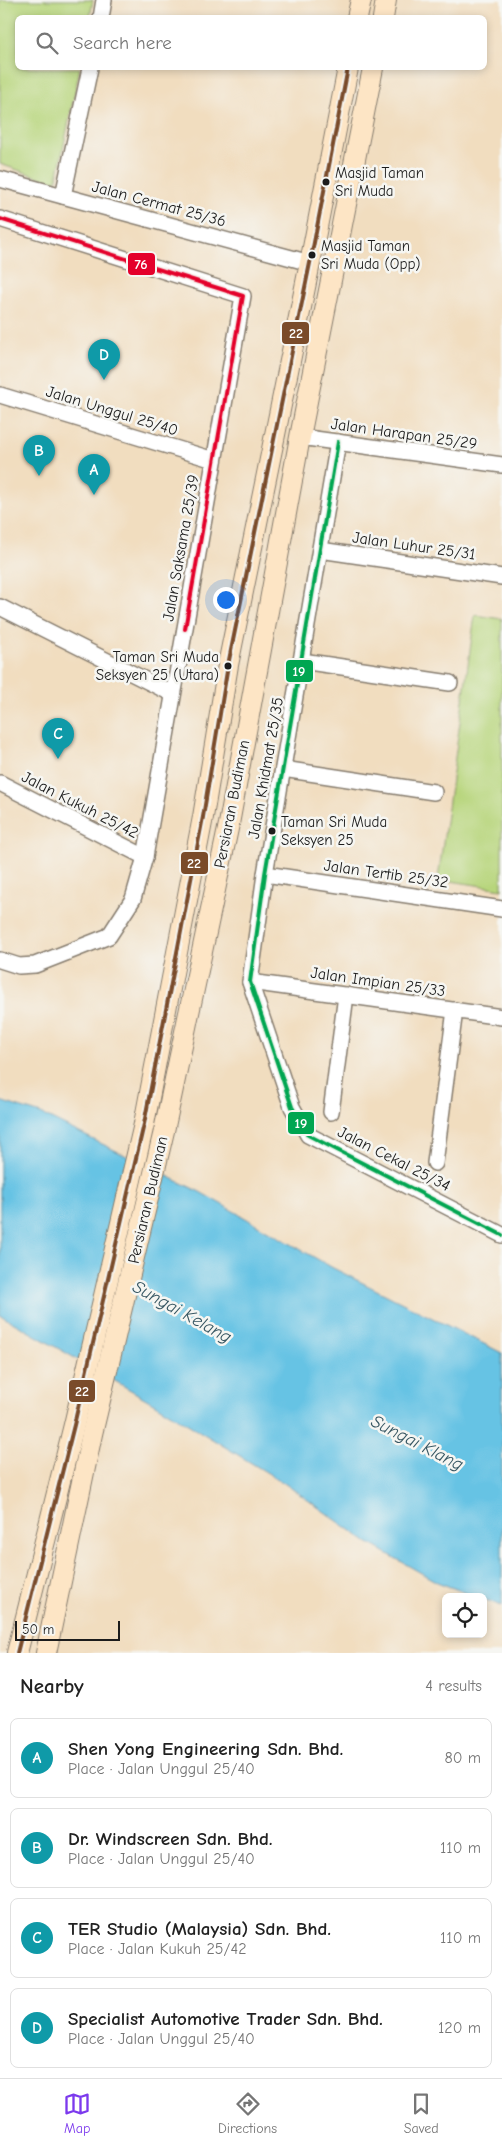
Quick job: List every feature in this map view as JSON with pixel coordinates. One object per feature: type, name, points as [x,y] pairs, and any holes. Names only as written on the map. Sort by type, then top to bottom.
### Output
[{"type":"main road","points":[[358,15],[361,0]]},
{"type":"main road","points":[[384,15],[386,0]]},
{"type":"main road","name":"Persiaran Budiman","points":[[17,1653],[74,1425],[144,1124],[203,817],[228,665],[348,70]]},
{"type":"main road","name":"Persiaran Budiman","points":[[46,1653],[92,1434],[164,1132],[229,824],[300,437],[373,70]]},
{"type":"street","points":[[102,15],[104,0]]},
{"type":"street","points":[[63,196],[90,70]]},
{"type":"street","name":"Jalan Cermat 25/36","points":[[0,179],[310,263]]},
{"type":"street","name":"Jalan Saksama 25/39","points":[[0,219],[243,296],[145,858],[133,900],[109,936],[35,965],[19,966],[0,960]]},
{"type":"street","name":"Jalan Unggul 25/40","points":[[0,396],[214,460]]},
{"type":"street","name":"Jalan Harapan 25/29","points":[[300,437],[502,465]]},
{"type":"street","name":"Jalan Khidmat 25/35","points":[[250,982],[266,874],[338,442]]},
{"type":"street","name":"Jalan Luhur 25/31","points":[[320,550],[502,577]]},
{"type":"street","points":[[0,607],[173,694]]},
{"type":"street","points":[[302,661],[450,683]]},
{"type":"street","points":[[283,770],[434,792]]},
{"type":"street","name":"Jalan Kukuh 25/42","points":[[0,783],[145,858]]},
{"type":"street","name":"Jalan Tertib 25/32","points":[[266,874],[502,909]]},
{"type":"street","name":"Jalan Impian 25/33","points":[[250,982],[502,1017]]},
{"type":"street","name":"Jalan Cekal 25/34","points":[[250,982],[292,1107],[308,1135],[502,1235]]},
{"type":"street","points":[[331,1112],[346,995]]},
{"type":"street","points":[[435,1163],[455,1010]]},
{"type":"green space","points":[[0,0],[93,0],[90,15],[15,15],[15,70],[80,70],[56,183],[0,164]]},
{"type":"green space","points":[[475,615],[502,619],[502,889],[438,879]]},
{"type":"water","points":[[0,1101],[41,1114],[200,1192],[333,1268],[502,1353],[502,1606],[487,1600],[487,1593],[466,1593],[437,1582],[367,1542],[284,1483],[155,1404],[0,1315]]},
{"type":"transit line","name":"22","points":[[17,1653],[74,1425],[144,1124],[203,817],[228,665],[348,70]]},
{"type":"transit line","name":"76","points":[[0,219],[243,296],[185,629]]},
{"type":"transit line","name":"19","points":[[338,442],[265,874],[250,982],[292,1107],[308,1135],[502,1235]]},
{"type":"place","name":"Masjid Taman Sri Muda","points":[[326,182]]},
{"type":"place","name":"Masjid Taman Sri Muda (Opp)","points":[[312,255]]},
{"type":"place","name":"Specialist Automotive Trader Sdn. Bhd.","points":[[104,380]]},
{"type":"place","name":"Dr. Windscreen Sdn. Bhd.","points":[[39,476]]},
{"type":"place","name":"Shen Yong Engineering Sdn. Bhd.","points":[[94,495]]},
{"type":"place","name":"Taman Sri Muda Seksyen 25 (Utara)","points":[[228,666]]},
{"type":"place","name":"TER Studio (Malaysia) Sdn. Bhd.","points":[[58,759]]},
{"type":"place","name":"Taman Sri Muda Seksyen 25","points":[[272,831]]},
{"type":"water label","name":"Sungai Kelang","points":[[182,1312]]},
{"type":"water label","name":"Sungai Klang","points":[[417,1443]]}]
